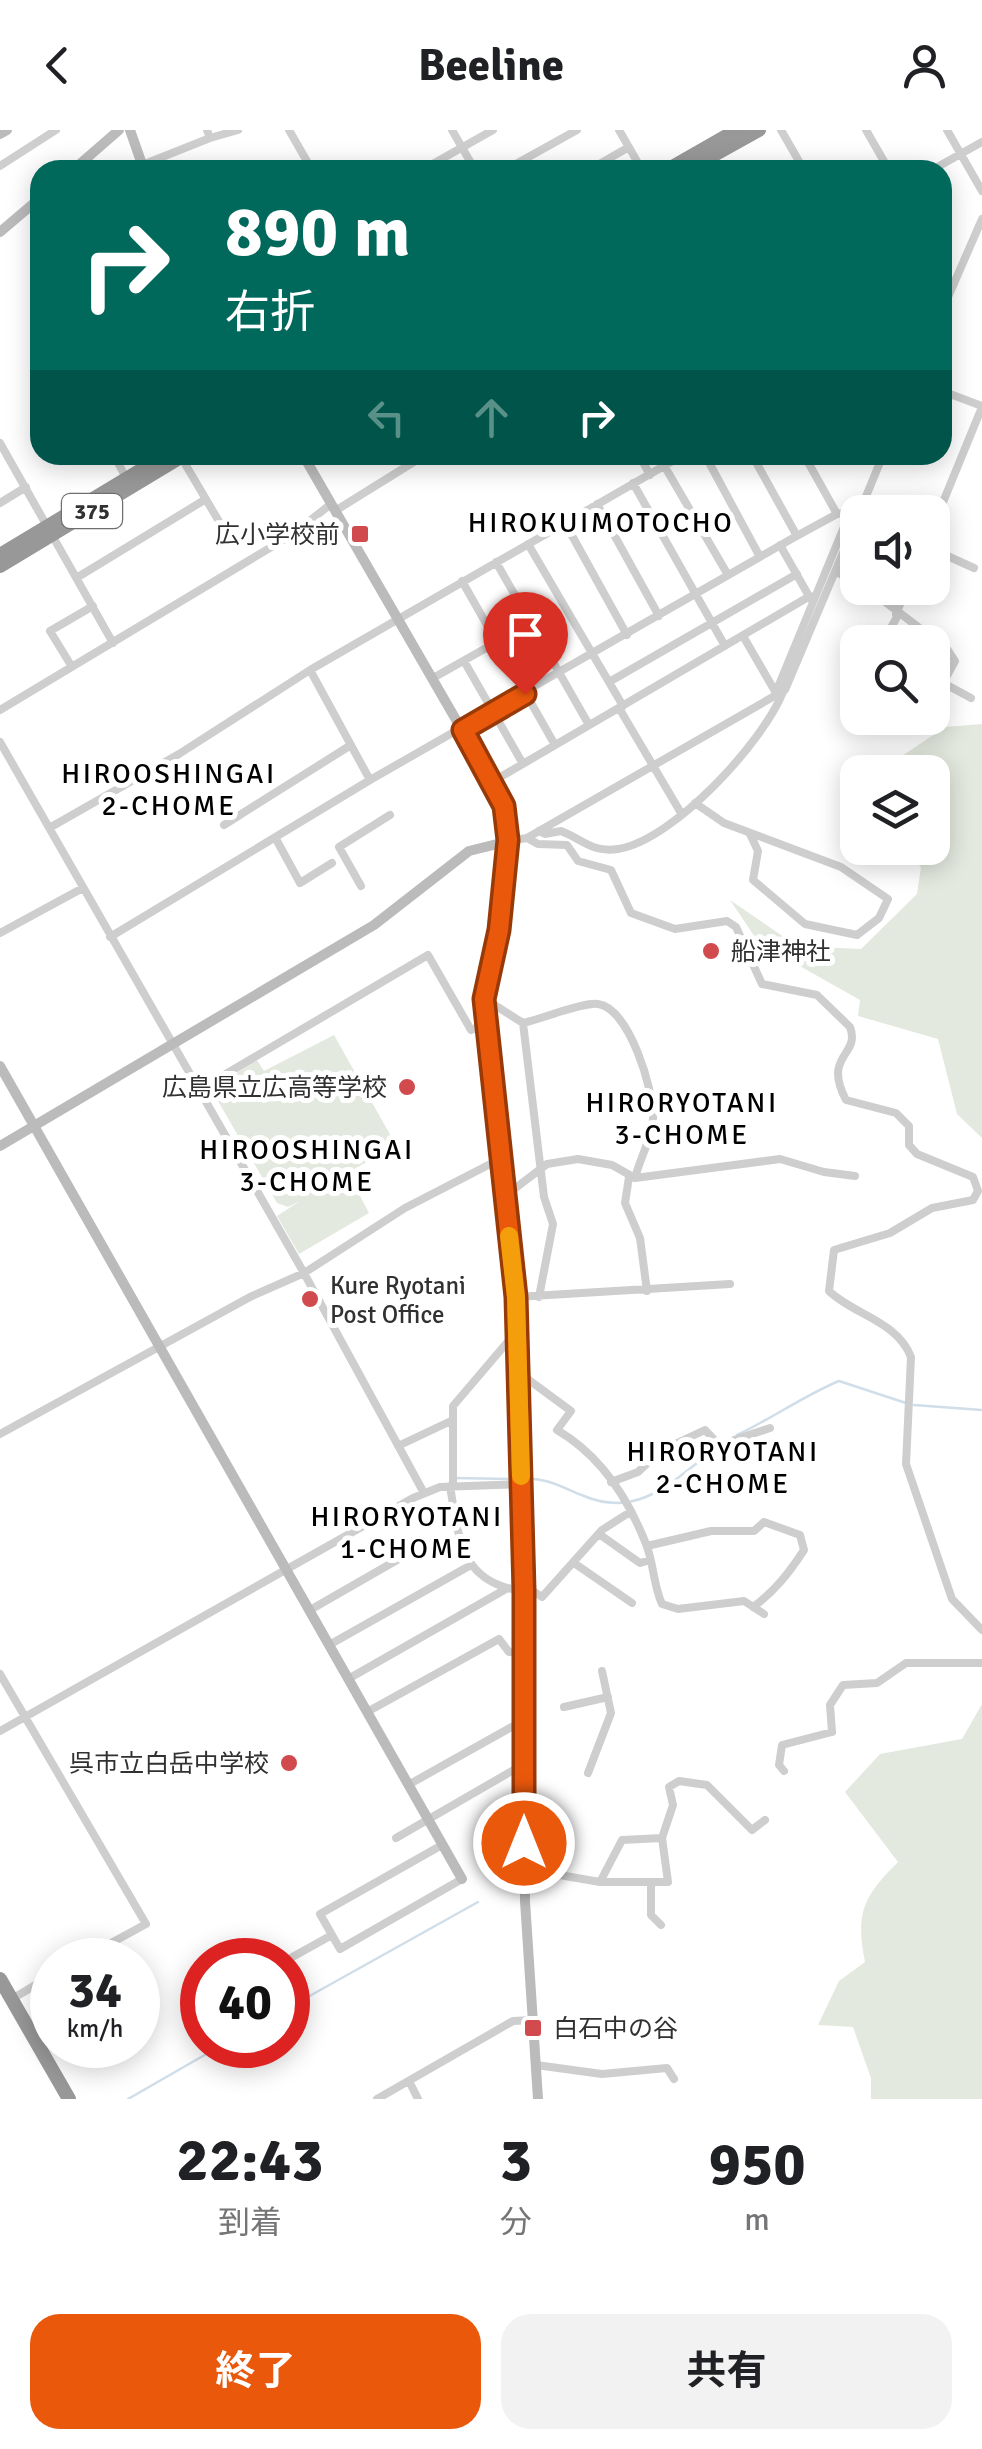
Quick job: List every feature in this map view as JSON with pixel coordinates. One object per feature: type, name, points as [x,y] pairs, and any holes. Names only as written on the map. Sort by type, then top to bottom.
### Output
[{"type":"highway","points":[[684,160],[737,130]]},
{"type":"highway","points":[[705,160],[759,130]]},
{"type":"highway","name":"375","points":[[0,566],[126,478],[157,465]]},
{"type":"highway","name":"375","points":[[0,554],[51,530],[163,465]]},
{"type":"highway","points":[[0,1979],[70,2099]]},
{"type":"street","points":[[0,134],[6,130]]},
{"type":"street","points":[[0,166],[56,130]]},
{"type":"street","points":[[84,160],[119,130]]},
{"type":"street","points":[[130,130],[141,160]]},
{"type":"street","points":[[157,160],[209,134],[238,130]]},
{"type":"street","points":[[288,130],[306,160]]},
{"type":"street","points":[[452,130],[469,160]]},
{"type":"street","points":[[438,160],[493,130]]},
{"type":"street","points":[[523,160],[578,130]]},
{"type":"street","points":[[618,130],[636,160]]},
{"type":"street","points":[[780,130],[798,160]]},
{"type":"street","points":[[866,130],[883,160]]},
{"type":"street","points":[[947,130],[982,191]]},
{"type":"street","points":[[950,160],[982,142]]},
{"type":"street","points":[[606,160],[629,147]]},
{"type":"street","points":[[0,232],[30,206]]},
{"type":"street","points":[[952,291],[977,242],[982,219]]},
{"type":"street","points":[[946,495],[982,407],[952,395]]},
{"type":"street","points":[[0,443],[113,642]]},
{"type":"street","points":[[119,465],[126,478]]},
{"type":"street","points":[[184,465],[227,535]]},
{"type":"street","points":[[309,465],[504,806],[508,840],[499,930],[484,999],[516,1297],[524,1588],[524,1869],[538,2099]]},
{"type":"street","points":[[644,465],[650,475]]},
{"type":"street","points":[[710,465],[760,557]]},
{"type":"street","points":[[758,465],[797,536]]},
{"type":"street","points":[[810,465],[837,514]]},
{"type":"street","points":[[865,495],[878,465]]},
{"type":"street","points":[[0,710],[406,466]]},
{"type":"street","points":[[51,827],[179,754],[310,670],[664,466],[728,575]]},
{"type":"street","points":[[633,483],[726,646]]},
{"type":"street","points":[[0,503],[26,486]]},
{"type":"street","points":[[78,578],[206,499]]},
{"type":"street","points":[[597,504],[659,616]]},
{"type":"street","points":[[110,937],[370,780],[840,514]]},
{"type":"street","points":[[565,523],[627,634]]},
{"type":"street","points":[[528,544],[681,813]]},
{"type":"street","points":[[780,545],[815,602]]},
{"type":"street","points":[[539,831],[567,832],[585,847],[618,849],[638,842],[714,789],[774,715],[779,692],[840,548]]},
{"type":"street","points":[[950,557],[974,568]]},
{"type":"street","points":[[492,782],[743,636],[815,602],[840,561]]},
{"type":"street","points":[[496,562],[589,724]]},
{"type":"street","points":[[836,572],[840,574]]},
{"type":"street","points":[[609,682],[797,574]]},
{"type":"street","points":[[462,581],[555,745]]},
{"type":"street","points":[[887,605],[913,625]]},
{"type":"street","points":[[892,625],[901,605]]},
{"type":"street","points":[[72,667],[50,631],[93,606]]},
{"type":"street","points":[[743,636],[779,692]]},
{"type":"street","points":[[433,678],[495,643]]},
{"type":"street","points":[[464,661],[522,764]]},
{"type":"street","points":[[310,670],[370,780]]},
{"type":"street","points":[[950,687],[970,698]]},
{"type":"street","points":[[0,1146],[374,925],[469,850],[526,838],[779,692]]},
{"type":"street","points":[[0,742],[304,1273],[424,1493]]},
{"type":"street","points":[[224,825],[351,746]]},
{"type":"street","points":[[695,804],[710,816],[750,834],[840,866],[888,900],[883,912],[858,935],[804,924],[753,880],[758,850],[750,834]]},
{"type":"street","points":[[361,886],[339,847],[390,815]]},
{"type":"street","points":[[526,838],[538,844],[567,845],[578,861],[611,870],[632,913],[675,929],[727,921],[736,927],[762,984],[817,995],[850,1027],[851,1044],[836,1067],[836,1080],[846,1100],[896,1113],[910,1126],[908,1146],[917,1154],[974,1177],[978,1191],[973,1200],[932,1208],[890,1233],[834,1250],[828,1290],[846,1306],[881,1323],[906,1345],[911,1357],[906,1464],[952,1599],[982,1630]]},
{"type":"street","points":[[276,839],[300,883],[332,863]]},
{"type":"street","points":[[0,933],[81,889]]},
{"type":"street","points":[[197,1090],[428,955],[471,1030],[486,1024]]},
{"type":"street","points":[[484,999],[522,1024],[544,1197],[553,1224],[539,1297]]},
{"type":"street","points":[[522,1024],[594,1003],[613,1008],[624,1022],[652,1101],[651,1131],[625,1202],[640,1238],[647,1291]]},
{"type":"street","points":[[0,1066],[156,1347],[462,1879],[340,1948],[320,1914],[442,1845]]},
{"type":"street","points":[[0,1434],[156,1347],[304,1273],[405,1208],[500,1158]]},
{"type":"street","points":[[504,1196],[543,1167],[578,1159],[612,1165],[632,1178],[780,1159],[855,1176]]},
{"type":"street","points":[[516,1297],[730,1284]]},
{"type":"street","points":[[517,1331],[453,1406],[452,1486],[458,1536],[470,1565],[492,1585],[524,1588],[542,1598],[600,1534],[630,1512]]},
{"type":"street","points":[[518,1372],[571,1410],[558,1430],[595,1455],[630,1512],[647,1546],[653,1585],[662,1604],[705,1608],[731,1600],[764,1614]]},
{"type":"street","points":[[398,1446],[453,1420]]},
{"type":"street","points":[[612,1482],[638,1472],[660,1451],[705,1430],[722,1450],[734,1440],[770,1428]]},
{"type":"street","points":[[0,1731],[424,1493],[452,1486],[521,1484]]},
{"type":"street","points":[[647,1546],[711,1531],[754,1531],[764,1522],[800,1536],[804,1550],[799,1559],[778,1589],[753,1607]]},
{"type":"street","points":[[600,1534],[640,1562],[650,1560]]},
{"type":"street","points":[[310,1610],[418,1548]]},
{"type":"street","points":[[574,1563],[632,1603]]},
{"type":"street","points":[[329,1644],[470,1565]]},
{"type":"street","points":[[348,1679],[506,1588]]},
{"type":"street","points":[[367,1712],[500,1638],[509,1652],[524,1652]]},
{"type":"street","points":[[784,1770],[779,1766],[782,1746],[832,1732],[830,1705],[843,1685],[877,1683],[906,1663],[982,1663]]},
{"type":"street","points":[[588,1772],[608,1726],[608,1697],[602,1671]]},
{"type":"street","points":[[0,1674],[146,1924],[120,1938]]},
{"type":"street","points":[[564,1708],[608,1697]]},
{"type":"street","points":[[408,1785],[524,1720]]},
{"type":"street","points":[[396,1838],[524,1764]]},
{"type":"street","points":[[524,1869],[600,1882],[668,1882],[662,1838],[673,1804],[669,1787],[680,1781],[707,1785],[752,1830],[765,1820]]},
{"type":"street","points":[[600,1882],[622,1840],[662,1838]]},
{"type":"street","points":[[652,1884],[651,1915],[662,1926]]},
{"type":"street","points":[[310,1947],[332,1934]]},
{"type":"street","points":[[12,1999],[30,1988]]},
{"type":"street","points":[[377,2099],[513,2021],[533,2020]]},
{"type":"street","points":[[536,2065],[602,2074],[668,2068],[674,2079]]},
{"type":"street","points":[[409,2081],[418,2099]]},
{"type":"shaded area","points":[[982,724],[982,1138],[957,1114],[938,1039],[858,1016],[860,1000],[759,943],[730,900],[797,946],[861,949],[917,894],[919,865],[950,865],[950,755],[903,755],[933,735],[950,735],[950,727]]},
{"type":"shaded area","points":[[334,1035],[392,1138],[386,1142],[390,1148],[348,1173],[369,1213],[299,1254],[277,1216],[300,1201],[288,1207],[277,1203],[211,1089],[257,1060],[264,1071]]},
{"type":"shaded area","points":[[982,1704],[982,2099],[871,2099],[871,2078],[853,2027],[818,2025],[839,1981],[865,1962],[861,1930],[865,1906],[898,1862],[845,1792],[880,1754],[962,1739]]},
{"type":"waterway","points":[[737,1435],[839,1381],[906,1403]]},
{"type":"waterway","points":[[914,1405],[982,1410]]},
{"type":"waterway","points":[[524,1479],[548,1481],[604,1502],[623,1503],[657,1492],[718,1447]]},
{"type":"waterway","points":[[454,1478],[516,1479]]},
{"type":"waterway","points":[[310,1996],[478,1902]]},
{"type":"waterway","points":[[128,2099],[182,2068]]},
{"type":"slow traffic","points":[[509,1236],[516,1297],[521,1476]]},
{"type":"place","name":"広小学校前","points":[[360,534]]},
{"type":"place","name":"船津神社","points":[[711,951]]},
{"type":"place","name":"広島県立広高等学校","points":[[407,1087]]},
{"type":"place","name":"Kure Ryotani Post Office","points":[[310,1299]]},
{"type":"place","name":"呉市立白岳中学校","points":[[289,1763]]},
{"type":"place","name":"白石中の谷","points":[[533,2028]]},
{"type":"district","name":"HIROKUIMOTOCHO","points":[[601,522]]},
{"type":"district","name":"HIROOSHINGAI 2-CHOME","points":[[169,789]]},
{"type":"district","name":"HIRORYOTANI 3-CHOME","points":[[682,1118]]},
{"type":"district","name":"HIROOSHINGAI 3-CHOME","points":[[307,1165]]},
{"type":"district","name":"HIRORYOTANI 2-CHOME","points":[[723,1467]]},
{"type":"district","name":"HIRORYOTANI 1-CHOME","points":[[407,1532]]},
{"type":"route","points":[[524,1843],[524,1590],[516,1297],[484,999],[499,930],[508,840],[504,806],[463,730],[525,694]]}]
